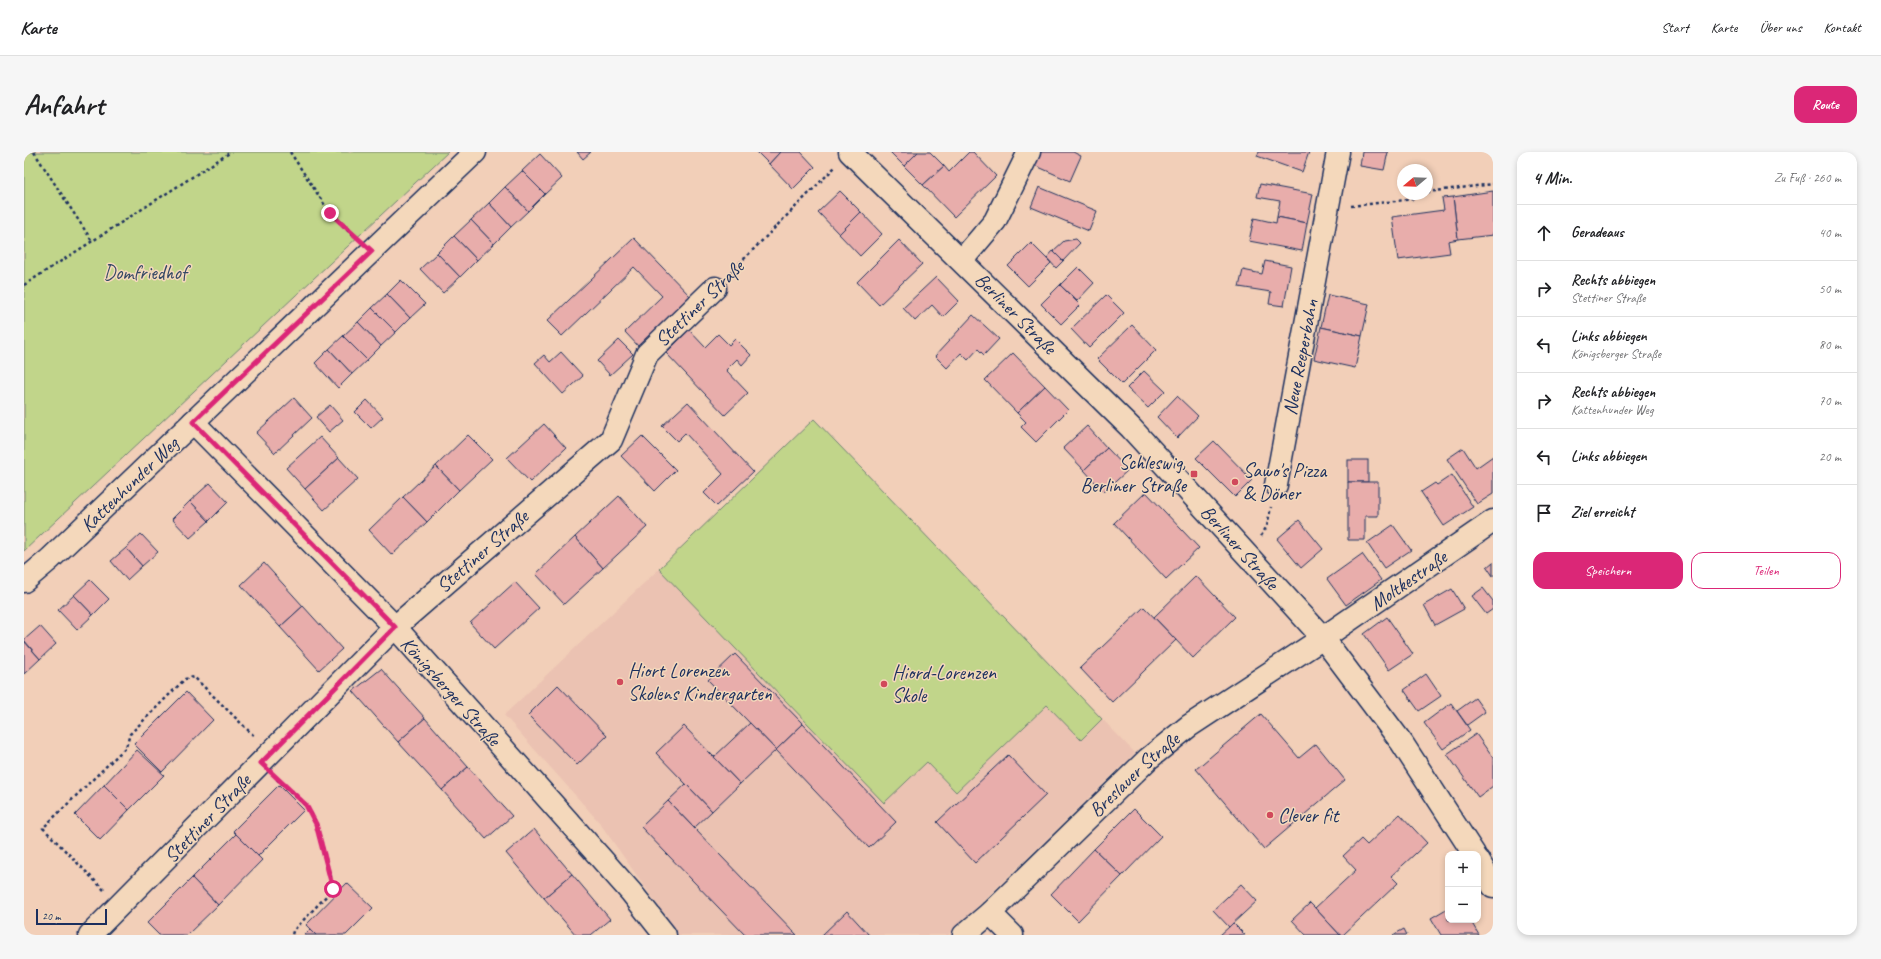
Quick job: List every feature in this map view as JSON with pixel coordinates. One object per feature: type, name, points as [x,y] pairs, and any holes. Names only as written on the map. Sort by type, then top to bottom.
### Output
[{"type":"street","name":"Kattenhunder Weg","points":[[24,581],[50,559],[475,152]]},
{"type":"street","points":[[962,260],[995,221],[1029,152]]},
{"type":"street","name":"Neue Reeperbahn","points":[[1276,485],[1338,152]]},
{"type":"street","name":"Berliner Straße","points":[[845,157],[962,260],[1131,428],[1249,556],[1323,638],[1402,743],[1472,851]]},
{"type":"street","name":"Stettiner Straße","points":[[90,935],[120,907],[395,627],[611,440],[648,354],[715,288]]},
{"type":"street","name":"Königsberger Straße","points":[[193,422],[395,627],[631,892],[665,935]]},
{"type":"street","name":"Moltkestraße","points":[[1323,638],[1493,521]]},
{"type":"street","name":"Breslauer Straße","points":[[964,935],[990,913],[1148,759],[1189,726],[1323,638]]},
{"type":"street","points":[[1481,865],[1493,886]]},
{"type":"street","points":[[990,913],[1012,935]]},
{"type":"path","points":[[34,152],[92,242]]},
{"type":"path","points":[[24,285],[231,152]]},
{"type":"path","points":[[290,152],[330,213],[372,251]]},
{"type":"path","name":"Stettiner Straße","points":[[715,288],[845,157]]},
{"type":"path","points":[[1433,191],[1493,184]]},
{"type":"path","points":[[1329,202],[1354,207],[1406,200]]},
{"type":"path","points":[[1249,556],[1267,526],[1276,485]]},
{"type":"path","points":[[120,907],[43,828],[126,747],[130,734],[185,679],[194,677],[306,805],[316,824],[333,889],[293,931],[292,935]]},
{"type":"shaded area","name":"Hiord-Lorenzen Skole","points":[[814,419],[1135,753],[948,935],[679,935],[599,822],[504,715],[659,569]]},
{"type":"green space","name":"Domfriedhof","points":[[24,152],[448,152],[24,551]]},
{"type":"green space","points":[[814,419],[1102,719],[1081,740],[1047,705],[956,792],[927,762],[884,803],[659,569]]},
{"type":"building","points":[[577,152],[591,152],[583,159]]},
{"type":"building","points":[[757,152],[780,152],[769,164]]},
{"type":"building","points":[[780,152],[801,152],[815,167],[793,189],[769,164]]},
{"type":"building","points":[[890,152],[918,152],[904,166]]},
{"type":"building","points":[[918,152],[930,152],[944,166],[923,185],[904,166]]},
{"type":"building","points":[[969,152],[973,152],[996,176],[954,217],[923,185],[944,166],[949,172]]},
{"type":"building","points":[[1040,152],[1073,152],[1081,156],[1070,181],[1034,165]]},
{"type":"building","points":[[1259,152],[1309,152],[1302,172],[1257,156]]},
{"type":"building","points":[[1362,152],[1388,152],[1384,170],[1360,166]]},
{"type":"building","points":[[540,154],[562,178],[545,194],[522,171]]},
{"type":"building","points":[[522,171],[545,194],[528,211],[505,187]]},
{"type":"building","points":[[1260,184],[1313,194],[1307,223],[1277,217],[1280,201],[1257,197]]},
{"type":"building","points":[[505,187],[528,211],[511,227],[489,203]]},
{"type":"building","points":[[1039,187],[1097,211],[1089,231],[1031,207]]},
{"type":"building","points":[[840,191],[861,212],[839,234],[818,212]]},
{"type":"building","points":[[1493,191],[1493,235],[1458,239],[1453,197]]},
{"type":"building","points":[[1453,197],[1458,239],[1448,241],[1450,253],[1398,260],[1392,217],[1444,210],[1442,198]]},
{"type":"building","points":[[489,203],[511,227],[494,244],[471,220]]},
{"type":"building","points":[[861,212],[882,234],[860,256],[839,234]]},
{"type":"building","points":[[1277,217],[1307,223],[1302,251],[1249,241],[1254,218],[1276,223]]},
{"type":"building","points":[[471,220],[494,244],[477,260],[454,236]]},
{"type":"building","points":[[454,236],[477,260],[460,277],[437,253]]},
{"type":"building","points":[[634,238],[691,297],[639,347],[625,332],[662,296],[634,267],[562,336],[547,321]]},
{"type":"building","points":[[1076,239],[1080,243],[1063,261],[1053,251],[1064,241]]},
{"type":"building","points":[[899,240],[922,264],[879,305],[857,282]]},
{"type":"building","points":[[1031,243],[1051,263],[1028,286],[1008,266]]},
{"type":"building","points":[[1053,251],[1063,261],[1056,268],[1047,258]]},
{"type":"building","points":[[437,253],[460,277],[443,293],[420,269]]},
{"type":"building","points":[[1265,261],[1291,266],[1284,306],[1269,304],[1271,292],[1239,287],[1243,270],[1262,274]]},
{"type":"building","points":[[1078,267],[1094,283],[1077,301],[1060,285]]},
{"type":"building","points":[[936,277],[959,301],[943,317],[932,305],[915,321],[903,308]]},
{"type":"building","points":[[401,280],[425,304],[410,318],[387,294]]},
{"type":"building","points":[[1060,285],[1080,305],[1061,324],[1041,304]]},
{"type":"building","points":[[387,294],[410,318],[396,332],[372,308]]},
{"type":"building","points":[[1106,295],[1124,313],[1089,348],[1071,329]]},
{"type":"building","points":[[1328,295],[1369,304],[1362,336],[1321,327]]},
{"type":"building","points":[[372,308],[396,332],[381,346],[358,322]]},
{"type":"building","points":[[973,315],[999,339],[984,355],[978,349],[968,360],[961,353],[947,368],[935,356]]},
{"type":"building","points":[[358,322],[381,346],[367,360],[343,336]]},
{"type":"building","points":[[1132,325],[1156,350],[1122,384],[1097,359]]},
{"type":"building","points":[[1321,327],[1362,336],[1355,368],[1314,359]]},
{"type":"building","points":[[689,330],[705,347],[718,334],[729,345],[735,339],[751,355],[742,365],[737,359],[726,370],[748,393],[725,415],[666,353]]},
{"type":"building","points":[[343,336],[367,360],[352,374],[329,349]]},
{"type":"building","points":[[619,340],[633,354],[610,375],[597,361]]},
{"type":"building","points":[[329,349],[352,374],[338,388],[315,363]]},
{"type":"building","points":[[561,352],[583,376],[563,394],[535,363],[544,355],[550,362]]},
{"type":"building","points":[[1013,353],[1045,386],[1017,413],[985,380]]},
{"type":"building","points":[[1144,371],[1165,391],[1148,408],[1127,388]]},
{"type":"building","points":[[1045,386],[1068,410],[1036,442],[1021,427],[1026,422],[1017,413]]},
{"type":"building","points":[[1177,396],[1198,416],[1177,438],[1157,417]]},
{"type":"building","points":[[294,398],[312,418],[275,453],[256,433]]},
{"type":"building","points":[[367,400],[383,417],[371,428],[355,412]]},
{"type":"building","points":[[688,402],[753,472],[717,506],[704,493],[723,474],[685,433],[677,441],[662,426]]},
{"type":"building","points":[[330,405],[343,420],[329,432],[316,417]]},
{"type":"building","points":[[544,424],[566,448],[530,482],[507,458]]},
{"type":"building","points":[[1087,426],[1107,448],[1084,470],[1063,448]]},
{"type":"building","points":[[468,435],[492,459],[459,490],[436,466]]},
{"type":"building","points":[[642,436],[676,470],[655,491],[621,456]]},
{"type":"building","points":[[320,437],[339,458],[305,489],[286,468]]},
{"type":"building","points":[[1214,441],[1252,480],[1235,497],[1196,458]]},
{"type":"building","points":[[1107,448],[1128,470],[1104,492],[1084,470]]},
{"type":"building","points":[[1463,448],[1476,468],[1493,456],[1493,494],[1477,504],[1447,459]]},
{"type":"building","points":[[339,458],[358,479],[324,510],[305,489]]},
{"type":"building","points":[[1348,460],[1368,460],[1368,482],[1348,482]]},
{"type":"building","points":[[436,466],[459,490],[427,522],[403,497]]},
{"type":"building","points":[[1452,475],[1473,507],[1444,526],[1421,492],[1435,483],[1437,485]]},
{"type":"building","points":[[1348,482],[1378,482],[1378,516],[1365,516],[1365,540],[1348,540]]},
{"type":"building","points":[[210,483],[228,502],[209,521],[190,501]]},
{"type":"building","points":[[1146,492],[1199,548],[1166,579],[1114,523]]},
{"type":"building","points":[[619,496],[647,527],[603,568],[575,537]]},
{"type":"building","points":[[403,497],[427,522],[392,555],[369,530]]},
{"type":"building","points":[[190,501],[209,521],[190,538],[172,519]]},
{"type":"building","points":[[1299,520],[1323,549],[1301,568],[1277,539]]},
{"type":"building","points":[[1393,525],[1411,550],[1384,568],[1367,543]]},
{"type":"building","points":[[141,534],[158,552],[142,566],[126,548]]},
{"type":"building","points":[[575,537],[603,568],[564,604],[536,574]]},
{"type":"building","points":[[126,548],[142,566],[127,580],[111,561]]},
{"type":"building","points":[[1362,554],[1381,580],[1346,605],[1327,579]]},
{"type":"building","points":[[1493,562],[1493,576],[1487,567]]},
{"type":"building","points":[[264,563],[303,606],[280,627],[241,585]]},
{"type":"building","points":[[1196,576],[1235,617],[1193,658],[1154,617]]},
{"type":"building","points":[[90,580],[109,599],[93,615],[74,595]]},
{"type":"building","points":[[515,582],[539,608],[494,649],[470,623]]},
{"type":"building","points":[[1483,588],[1493,601],[1493,609],[1486,614],[1472,596]]},
{"type":"building","points":[[1452,589],[1464,609],[1435,625],[1424,605]]},
{"type":"building","points":[[74,595],[93,615],[77,630],[58,610]]},
{"type":"building","points":[[303,606],[342,649],[319,670],[280,627]]},
{"type":"building","points":[[1144,607],[1176,640],[1112,702],[1080,668]]},
{"type":"building","points":[[1387,617],[1413,654],[1389,670],[1364,634]]},
{"type":"building","points":[[40,626],[56,644],[40,659],[24,640]]},
{"type":"building","points":[[24,641],[40,659],[24,674]]},
{"type":"building","points":[[735,654],[803,724],[776,750],[708,680]]},
{"type":"building","points":[[381,669],[425,718],[398,742],[353,691]]},
{"type":"building","points":[[1426,674],[1441,696],[1419,711],[1404,690]]},
{"type":"building","points":[[558,685],[607,736],[577,765],[528,715]]},
{"type":"building","points":[[186,692],[213,720],[162,772],[134,744]]},
{"type":"building","points":[[1475,698],[1485,712],[1467,725],[1457,711]]},
{"type":"building","points":[[1451,703],[1470,730],[1443,749],[1424,723]]},
{"type":"building","name":"Clever fit","points":[[1261,714],[1299,758],[1316,744],[1345,780],[1264,849],[1196,769]]},
{"type":"building","points":[[425,718],[468,767],[442,790],[398,742]]},
{"type":"building","points":[[750,723],[776,750],[740,784],[714,757]]},
{"type":"building","points":[[803,724],[896,822],[869,848],[776,750]]},
{"type":"building","points":[[684,726],[740,784],[712,811],[656,753]]},
{"type":"building","points":[[1476,734],[1493,758],[1493,786],[1478,797],[1447,754]]},
{"type":"building","points":[[137,750],[164,775],[129,810],[104,785]]},
{"type":"building","points":[[1008,755],[1046,795],[975,863],[937,822]]},
{"type":"building","points":[[468,767],[512,816],[486,839],[442,790]]},
{"type":"building","points":[[686,784],[712,811],[694,828],[668,801]]},
{"type":"building","points":[[104,785],[129,810],[100,840],[75,815]]},
{"type":"building","points":[[279,785],[304,810],[258,856],[233,831]]},
{"type":"building","points":[[668,801],[797,935],[745,935],[641,827]]},
{"type":"building","points":[[1134,809],[1161,836],[1122,876],[1094,849]]},
{"type":"building","points":[[1400,814],[1427,843],[1391,876],[1398,883],[1343,935],[1340,935],[1315,908],[1356,870],[1343,856],[1361,839],[1367,845]]},
{"type":"building","points":[[534,829],[572,874],[544,898],[506,853]]},
{"type":"building","points":[[236,834],[262,860],[218,905],[192,878]]},
{"type":"building","points":[[1094,849],[1122,876],[1078,921],[1051,894]]},
{"type":"building","points":[[572,874],[610,919],[591,935],[576,935],[544,898]]},
{"type":"building","points":[[192,878],[218,905],[187,935],[159,935],[147,923]]},
{"type":"building","points":[[347,883],[373,908],[346,935],[316,935],[306,925]]},
{"type":"building","points":[[1241,884],[1257,901],[1229,927],[1213,910]]},
{"type":"building","points":[[1310,903],[1340,935],[1306,935],[1292,920]]},
{"type":"building","points":[[1445,910],[1445,923],[1472,923],[1479,935],[1441,935],[1431,918]]},
{"type":"building","points":[[847,911],[869,935],[822,935]]},
{"type":"building","points":[[1233,923],[1245,935],[1220,935],[1229,927]]},
{"type":"building","points":[[310,929],[316,935],[304,935]]},
{"type":"building","points":[[1404,929],[1407,935],[1393,935]]},
{"type":"place","name":"Schleswig, Berliner Straße","points":[[1194,474]]},
{"type":"place","name":"Sawo's Pizza & Döner","points":[[1235,482]]},
{"type":"place","name":"Hiort Lorenzen Skolens Kindergarten","points":[[620,682]]},
{"type":"place","name":"Hiord-Lorenzen Skole","points":[[884,684]]},
{"type":"place","name":"Clever fit","points":[[1270,815]]},
{"type":"route","points":[[330,213],[372,251],[193,422],[395,627],[261,763],[306,805],[316,824],[333,889]]}]
